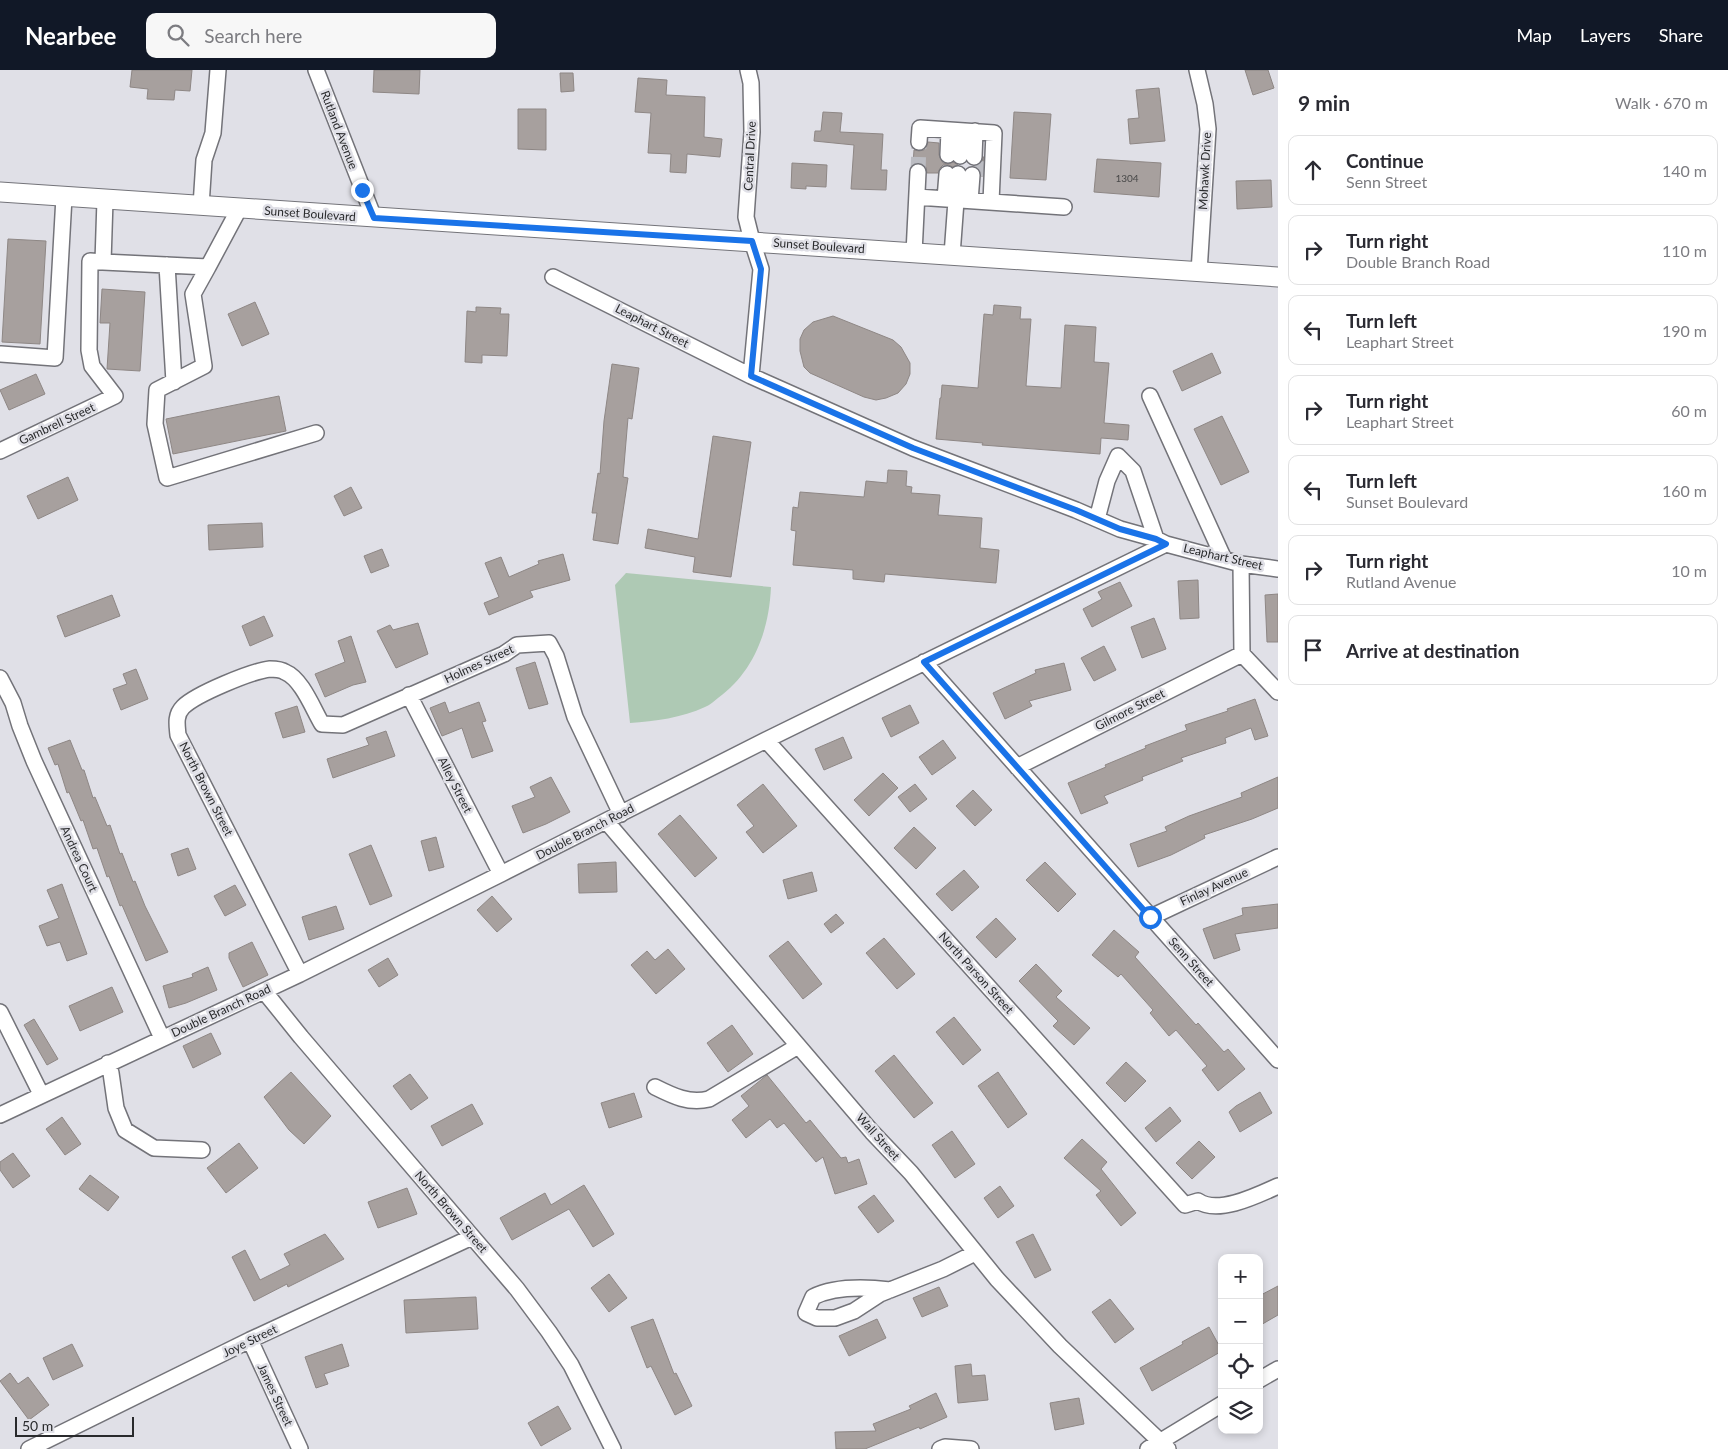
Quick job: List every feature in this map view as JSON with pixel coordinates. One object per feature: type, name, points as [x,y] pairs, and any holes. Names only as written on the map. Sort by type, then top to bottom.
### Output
[{"type":"main road","name":"Sunset Boulevard","points":[[0,192],[1278,277]]},
{"type":"street","points":[[201,206],[204,160],[213,133],[218,70]]},
{"type":"street","name":"Rutland Avenue","points":[[316,70],[374,218]]},
{"type":"street","name":"Central Drive","points":[[748,70],[751,83],[752,132],[746,217],[752,241]]},
{"type":"street","name":"Mohawk Drive","points":[[1197,70],[1206,104],[1208,129],[1199,272]]},
{"type":"street","points":[[919,142],[920,128],[994,133],[968,201],[952,256]]},
{"type":"street","points":[[967,131],[966,156],[967,131]]},
{"type":"street","points":[[914,253],[918,172]]},
{"type":"street","points":[[968,201],[964,175],[968,201]]},
{"type":"street","points":[[917,196],[1064,207]]},
{"type":"street","points":[[2,354],[55,358],[64,197]]},
{"type":"street","points":[[105,200],[103,262],[208,267]]},
{"type":"street","points":[[239,209],[193,294],[204,366],[157,390],[155,424],[167,478],[316,433]]},
{"type":"street","points":[[751,376],[761,269],[752,241]]},
{"type":"street","name":"Gambrell Street","points":[[0,451],[115,396],[92,366],[89,350],[90,261],[103,262]]},
{"type":"street","points":[[167,265],[174,382]]},
{"type":"street","name":"Leaphart Street","points":[[554,277],[751,376],[913,448],[1120,529],[1241,564],[1278,568]]},
{"type":"street","points":[[1150,396],[1224,559]]},
{"type":"street","points":[[1097,519],[1107,481],[1118,456],[1133,471],[1161,542]]},
{"type":"street","name":"Double Branch Road","points":[[0,1114],[300,974],[1161,542]]},
{"type":"street","points":[[1241,564],[1242,654],[1278,692]]},
{"type":"street","name":"Holmes Street","points":[[322,724],[343,726],[504,654],[517,646],[549,643],[556,656],[575,717],[621,814]]},
{"type":"street","name":"Gilmore Street","points":[[1017,767],[1242,654]]},
{"type":"street","name":"Senn Street","points":[[924,662],[1278,1060]]},
{"type":"street","name":"North Brown Street","points":[[300,974],[178,736],[176,721],[182,708],[198,696],[247,675],[271,669],[285,672],[297,680],[322,724]]},
{"type":"street","name":"Andrea Court","points":[[0,678],[13,703],[34,761],[162,1038]]},
{"type":"street","name":"Alley Street","points":[[409,696],[501,874]]},
{"type":"street","name":"North Parson Street","points":[[766,740],[1185,1205],[1198,1201],[1204,1206],[1220,1206],[1240,1202],[1278,1186]]},
{"type":"street","name":"Wall Street","points":[[606,821],[872,1132],[911,1173],[996,1279],[1159,1447]]},
{"type":"street","name":"Finlay Avenue","points":[[1150,917],[1278,857]]},
{"type":"street","name":"North Brown Street","points":[[264,991],[301,1037],[517,1289],[571,1365],[613,1449]]},
{"type":"street","points":[[0,1012],[41,1094]]},
{"type":"street","points":[[656,1087],[686,1100],[709,1099],[798,1046]]},
{"type":"street","points":[[108,1063],[112,1073],[116,1108],[125,1130],[154,1148],[202,1150]]},
{"type":"street","name":"Joye Street","points":[[29,1449],[250,1340],[472,1237]]},
{"type":"street","points":[[890,1290],[943,1269],[975,1253]]},
{"type":"street","name":"James Street","points":[[250,1340],[300,1449]]},
{"type":"street","points":[[1263,1378],[1278,1369]]},
{"type":"street","points":[[1159,1447],[1218,1407]]},
{"type":"street","points":[[940,1449],[945,1447],[971,1449]]},
{"type":"green space","points":[[626,573],[771,587],[770,603],[763,635],[750,663],[731,688],[709,705],[678,716],[630,723],[615,585]]},
{"type":"building","points":[[132,70],[192,70],[190,91],[175,90],[174,100],[147,99],[148,89],[130,87]]},
{"type":"building","points":[[374,70],[420,70],[419,94],[373,92]]},
{"type":"building","points":[[1245,70],[1268,70],[1274,88],[1253,95]]},
{"type":"building","points":[[560,73],[573,73],[574,91],[561,92]]},
{"type":"building","points":[[638,78],[667,80],[666,95],[705,97],[704,137],[722,139],[720,157],[687,154],[686,173],[670,172],[671,154],[648,153],[651,113],[635,112]]},
{"type":"building","points":[[1159,88],[1165,141],[1130,144],[1128,119],[1139,118],[1136,90]]},
{"type":"building","points":[[518,109],[546,109],[546,150],[518,149]]},
{"type":"building","points":[[823,112],[842,113],[840,132],[883,134],[881,170],[887,170],[886,190],[851,189],[854,145],[814,141],[815,131],[821,131]]},
{"type":"building","points":[[1014,112],[1051,114],[1046,180],[1010,178]]},
{"type":"building","points":[[928,142],[939,143],[939,155],[943,163],[953,162],[958,165],[953,167],[943,165],[938,173],[927,173],[926,167],[923,164],[913,164],[914,150],[924,150]]},
{"type":"building","points":[[983,157],[983,176],[981,176],[980,171],[975,166],[982,162]]},
{"type":"building","points":[[1097,159],[1161,163],[1159,197],[1094,192]]},
{"type":"building","points":[[792,163],[827,165],[826,187],[806,186],[806,189],[791,188]]},
{"type":"building","points":[[1271,180],[1272,207],[1237,209],[1236,181]]},
{"type":"building","points":[[8,239],[46,241],[40,344],[2,342]]},
{"type":"building","points":[[102,289],[145,292],[140,371],[107,369],[110,323],[100,323]]},
{"type":"building","points":[[255,302],[269,334],[242,346],[228,314]]},
{"type":"building","points":[[994,305],[1021,307],[1020,319],[1031,319],[1026,386],[1061,388],[1065,325],[1096,327],[1094,362],[1109,363],[1104,423],[1129,425],[1128,440],[1101,438],[1100,454],[982,445],[983,443],[936,439],[942,385],[978,388],[984,314],[993,315]]},
{"type":"building","points":[[476,307],[501,308],[500,314],[509,314],[507,356],[482,355],[482,363],[465,362],[467,311],[476,312]]},
{"type":"building","points":[[833,316],[893,340],[901,347],[910,363],[910,374],[906,384],[898,393],[876,400],[864,397],[810,373],[804,367],[800,351],[800,339],[804,330],[813,322]]},
{"type":"building","points":[[1212,353],[1221,373],[1182,391],[1173,371]]},
{"type":"building","points":[[612,364],[639,368],[632,419],[628,418],[623,477],[628,478],[618,544],[593,540],[597,513],[592,513],[598,473],[600,474],[604,421]]},
{"type":"building","points":[[36,374],[45,394],[9,410],[0,390]]},
{"type":"building","points":[[279,396],[286,431],[173,454],[166,419]]},
{"type":"building","points":[[1222,416],[1249,472],[1221,485],[1194,429]]},
{"type":"building","points":[[713,436],[751,442],[731,577],[693,572],[695,557],[645,548],[648,529],[698,539]]},
{"type":"building","points":[[888,470],[907,471],[906,486],[912,487],[911,493],[940,495],[938,515],[982,518],[980,548],[999,550],[996,583],[885,574],[884,582],[853,579],[853,570],[793,565],[796,531],[791,530],[793,507],[798,508],[800,492],[864,497],[866,481],[887,483]]},
{"type":"building","points":[[68,477],[78,500],[38,519],[27,496]]},
{"type":"building","points":[[351,487],[362,508],[344,516],[334,496]]},
{"type":"building","points":[[262,523],[263,547],[209,550],[208,525]]},
{"type":"building","points":[[382,549],[389,566],[371,573],[364,556]]},
{"type":"building","points":[[563,554],[570,580],[530,591],[533,597],[489,615],[484,603],[499,597],[485,563],[501,557],[509,577],[539,564],[538,561]]},
{"type":"building","points":[[1198,580],[1199,618],[1180,619],[1178,581]]},
{"type":"building","points":[[1120,582],[1132,606],[1092,627],[1083,609],[1102,599],[1098,592]]},
{"type":"building","points":[[1278,594],[1278,642],[1267,642],[1265,595]]},
{"type":"building","points":[[112,595],[120,616],[65,637],[57,616]]},
{"type":"building","points":[[264,616],[273,636],[250,646],[242,626]]},
{"type":"building","points":[[1154,618],[1166,649],[1142,658],[1131,627]]},
{"type":"building","points":[[418,623],[428,654],[396,668],[377,631],[390,625],[393,630]]},
{"type":"building","points":[[351,636],[366,682],[353,685],[325,697],[315,674],[345,662],[338,641]]},
{"type":"building","points":[[1104,646],[1116,670],[1094,681],[1081,658]]},
{"type":"building","points":[[535,662],[548,704],[529,709],[516,668]]},
{"type":"building","points":[[1064,663],[1071,690],[1029,701],[1032,706],[1005,719],[993,693],[1036,673],[1035,670]]},
{"type":"building","points":[[136,669],[148,699],[121,710],[113,689],[127,684],[123,674]]},
{"type":"building","points":[[1255,699],[1268,736],[1255,740],[1251,728],[1225,738],[1226,743],[1181,758],[1183,761],[1142,777],[1143,780],[1104,796],[1108,803],[1081,814],[1068,783],[1146,748],[1145,746],[1187,730],[1185,725],[1228,711],[1227,709]]},
{"type":"building","points":[[445,702],[449,713],[479,702],[486,721],[482,722],[493,751],[472,758],[462,728],[442,736],[430,708]]},
{"type":"building","points":[[910,705],[919,723],[891,737],[882,718]]},
{"type":"building","points":[[297,706],[305,732],[283,738],[275,713]]},
{"type":"building","points":[[386,731],[395,756],[333,778],[327,759],[369,745],[366,738]]},
{"type":"building","points":[[843,737],[852,758],[824,770],[815,749]]},
{"type":"building","points":[[70,740],[82,770],[84,770],[93,798],[95,797],[107,826],[110,825],[120,854],[122,853],[133,882],[135,881],[168,952],[146,961],[122,905],[120,906],[109,876],[107,877],[97,848],[93,849],[83,820],[81,821],[69,792],[67,793],[58,764],[55,765],[48,748]]},
{"type":"building","points":[[943,740],[956,758],[932,775],[919,757]]},
{"type":"building","points":[[883,773],[898,788],[869,816],[854,800]]},
{"type":"building","points":[[551,777],[570,812],[523,833],[512,806],[535,797],[530,787]]},
{"type":"building","points":[[1278,777],[1278,808],[1204,835],[1205,838],[1171,855],[1138,867],[1130,844],[1167,831],[1165,827],[1189,816],[1242,797],[1241,793]]},
{"type":"building","points":[[763,784],[797,826],[763,853],[746,832],[754,826],[737,805]]},
{"type":"building","points":[[915,784],[927,799],[910,812],[898,797]]},
{"type":"building","points":[[973,790],[992,810],[975,826],[956,806]]},
{"type":"building","points":[[680,815],[717,858],[695,877],[658,834]]},
{"type":"building","points":[[914,827],[936,848],[916,869],[894,848]]},
{"type":"building","points":[[436,837],[444,867],[429,871],[421,841]]},
{"type":"building","points":[[371,845],[392,896],[370,905],[349,854]]},
{"type":"building","points":[[188,848],[196,869],[178,876],[171,854]]},
{"type":"building","points":[[616,862],[617,892],[579,893],[578,864]]},
{"type":"building","points":[[1045,862],[1076,894],[1058,912],[1026,880]]},
{"type":"building","points":[[964,870],[979,887],[952,911],[936,894]]},
{"type":"building","points":[[812,872],[817,891],[788,899],[783,880]]},
{"type":"building","points":[[62,884],[87,954],[67,961],[60,942],[47,946],[39,926],[59,918],[47,890]]},
{"type":"building","points":[[235,885],[246,905],[225,916],[214,896]]},
{"type":"building","points":[[492,896],[512,919],[497,932],[477,910]]},
{"type":"building","points":[[1278,904],[1278,928],[1235,934],[1240,950],[1214,959],[1203,929],[1243,915],[1242,908]]},
{"type":"building","points":[[336,906],[344,929],[309,940],[302,917]]},
{"type":"building","points":[[836,914],[844,923],[831,933],[824,924]]},
{"type":"building","points":[[996,918],[1016,939],[996,958],[976,937]]},
{"type":"building","points":[[1114,930],[1139,952],[1135,957],[1196,1025],[1198,1023],[1224,1052],[1228,1049],[1245,1069],[1218,1091],[1202,1070],[1207,1066],[1176,1030],[1169,1036],[1150,1013],[1153,1010],[1121,974],[1118,977],[1092,955]]},
{"type":"building","points":[[884,938],[915,974],[897,989],[866,953]]},
{"type":"building","points":[[788,941],[822,984],[803,999],[769,956]]},
{"type":"building","points":[[252,942],[268,975],[243,987],[229,958],[229,953]]},
{"type":"building","points":[[668,949],[685,969],[656,994],[631,965],[647,951],[655,960]]},
{"type":"building","points":[[388,958],[398,975],[379,987],[368,970]]},
{"type":"building","points":[[1036,964],[1062,991],[1056,997],[1090,1028],[1074,1045],[1053,1026],[1058,1021],[1019,981]]},
{"type":"building","points":[[208,967],[217,990],[169,1008],[163,986],[193,977],[192,974]]},
{"type":"building","points":[[112,987],[123,1012],[80,1031],[69,1006]]},
{"type":"building","points":[[954,1017],[981,1050],[963,1065],[936,1032]]},
{"type":"building","points":[[34,1019],[58,1059],[47,1065],[24,1025]]},
{"type":"building","points":[[732,1025],[753,1054],[728,1072],[707,1043]]},
{"type":"building","points":[[211,1033],[221,1054],[193,1068],[183,1046]]},
{"type":"building","points":[[894,1055],[933,1103],[914,1118],[875,1071]]},
{"type":"building","points":[[1126,1062],[1146,1081],[1125,1102],[1106,1083]]},
{"type":"building","points":[[291,1072],[331,1116],[304,1144],[289,1130],[264,1097]]},
{"type":"building","points":[[998,1072],[1027,1114],[1008,1128],[978,1086]]},
{"type":"building","points":[[410,1074],[428,1098],[411,1110],[393,1086]]},
{"type":"building","points":[[767,1075],[806,1123],[810,1120],[841,1158],[846,1157],[848,1163],[859,1159],[867,1184],[835,1194],[823,1157],[816,1162],[784,1123],[777,1128],[770,1119],[746,1138],[732,1120],[749,1106],[741,1096]]},
{"type":"building","points":[[1260,1092],[1272,1113],[1240,1132],[1229,1112]]},
{"type":"building","points":[[634,1093],[642,1117],[609,1128],[601,1103]]},
{"type":"building","points":[[472,1104],[483,1124],[442,1146],[431,1126]]},
{"type":"building","points":[[1170,1107],[1181,1121],[1156,1142],[1145,1128]]},
{"type":"building","points":[[62,1117],[81,1144],[65,1155],[46,1129]]},
{"type":"building","points":[[952,1131],[975,1164],[955,1178],[932,1145]]},
{"type":"building","points":[[1082,1139],[1107,1162],[1101,1169],[1136,1213],[1121,1226],[1096,1195],[1101,1191],[1064,1158]]},
{"type":"building","points":[[1199,1141],[1215,1157],[1192,1179],[1176,1163]]},
{"type":"building","points":[[239,1143],[258,1168],[226,1193],[207,1168]]},
{"type":"building","points":[[13,1153],[30,1176],[13,1188],[0,1170],[0,1162]]},
{"type":"building","points":[[90,1175],[119,1197],[108,1211],[79,1189]]},
{"type":"building","points":[[584,1185],[614,1234],[593,1247],[569,1209],[512,1240],[500,1218],[545,1193],[551,1205]]},
{"type":"building","points":[[1000,1186],[1014,1206],[998,1218],[984,1198]]},
{"type":"building","points":[[407,1188],[417,1214],[378,1228],[368,1202]]},
{"type":"building","points":[[874,1195],[894,1221],[878,1233],[858,1207]]},
{"type":"building","points":[[325,1234],[344,1259],[288,1287],[287,1284],[254,1301],[232,1257],[245,1250],[260,1280],[290,1265],[284,1254]]},
{"type":"building","points":[[1033,1234],[1051,1270],[1035,1278],[1016,1242]]},
{"type":"building","points":[[609,1274],[627,1298],[609,1312],[591,1288]]},
{"type":"building","points":[[1278,1286],[1278,1315],[1263,1324],[1263,1299],[1263,1294]]},
{"type":"building","points":[[939,1287],[948,1306],[922,1317],[913,1298]]},
{"type":"building","points":[[476,1297],[478,1329],[406,1333],[404,1300]]},
{"type":"building","points":[[1110,1299],[1134,1329],[1115,1343],[1092,1312]]},
{"type":"building","points":[[653,1319],[674,1374],[676,1373],[692,1406],[675,1415],[651,1366],[647,1368],[631,1327]]},
{"type":"building","points":[[877,1319],[886,1338],[849,1356],[839,1336]]},
{"type":"building","points":[[1209,1327],[1218,1344],[1218,1353],[1152,1391],[1140,1368],[1183,1344],[1182,1342]]},
{"type":"building","points":[[72,1344],[83,1366],[53,1380],[43,1358]]},
{"type":"building","points":[[342,1344],[349,1366],[324,1374],[328,1384],[316,1388],[305,1357]]},
{"type":"building","points":[[971,1364],[972,1376],[985,1375],[988,1400],[958,1403],[955,1366]]},
{"type":"building","points":[[10,1373],[18,1384],[28,1377],[49,1405],[29,1420],[0,1381]]},
{"type":"building","points":[[936,1393],[947,1417],[865,1449],[836,1449],[835,1432],[876,1431],[873,1424],[911,1409],[909,1406]]},
{"type":"building","points":[[1079,1398],[1084,1424],[1055,1430],[1050,1403]]},
{"type":"building","points":[[558,1406],[571,1429],[541,1446],[528,1423]]},
{"type":"tunnel","points":[[918,172],[919,142]]},
{"type":"tunnel","points":[[979,176],[981,157]]},
{"type":"route","points":[[362,190],[374,218],[752,241],[761,269],[751,376],[913,448],[1076,510],[1120,529],[1156,539],[1166,544],[924,662],[1150,917]]}]
